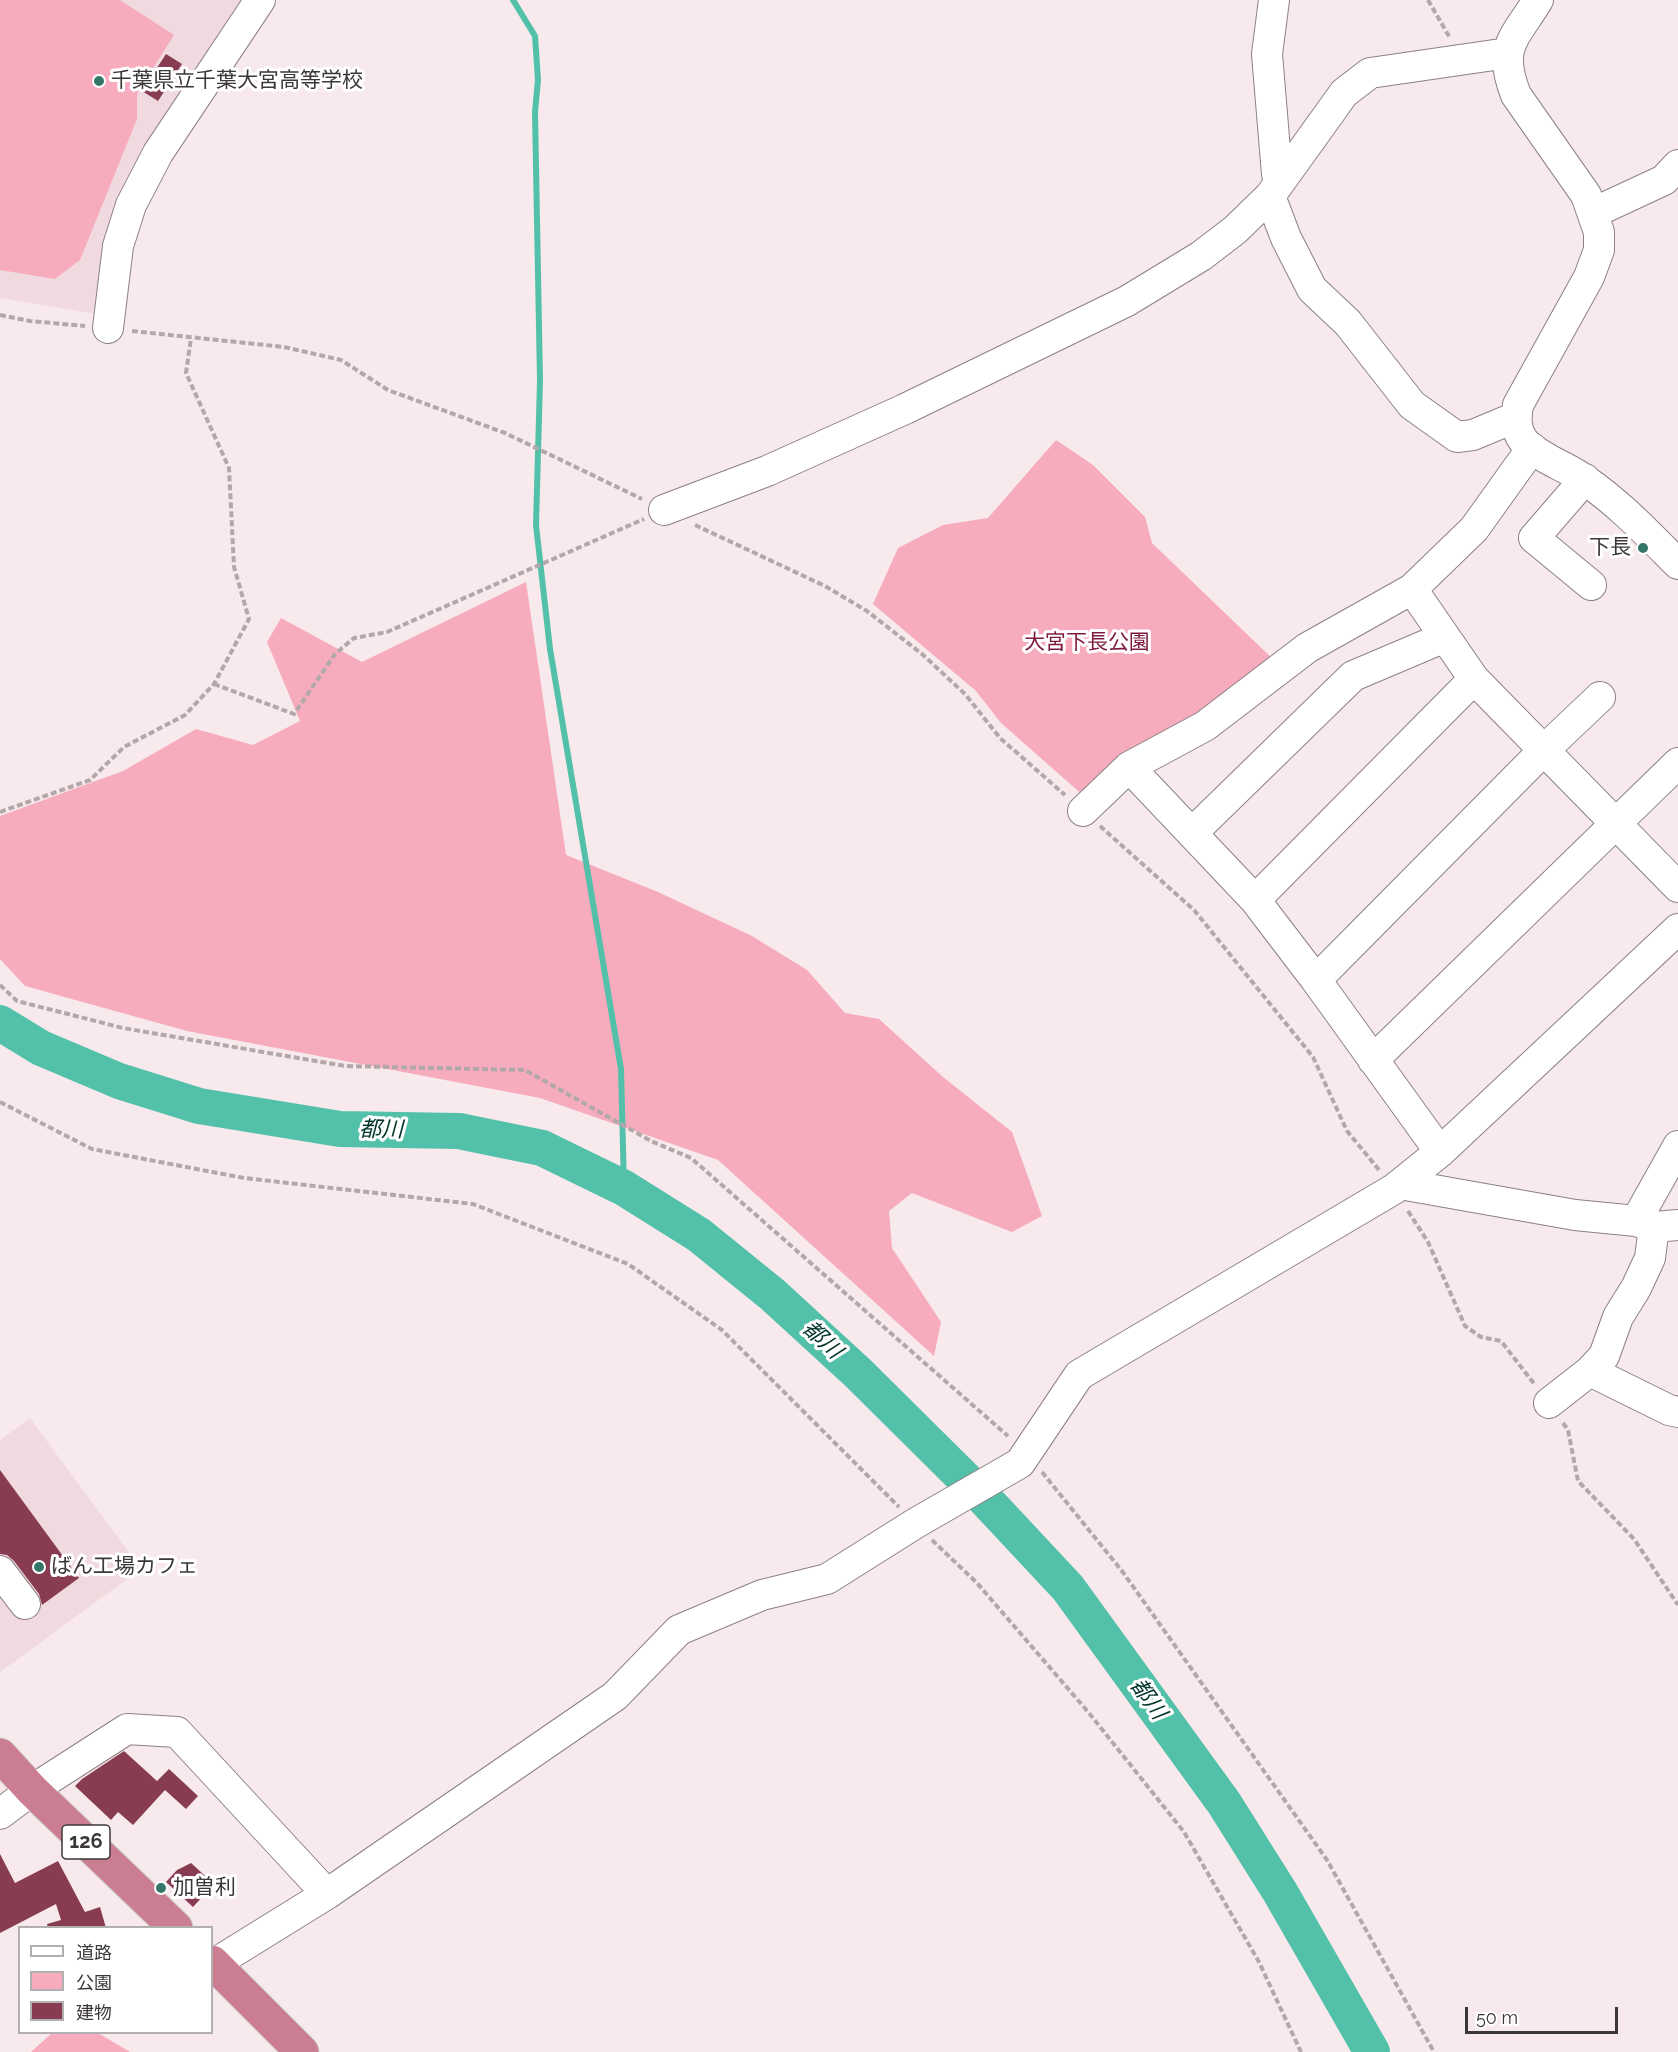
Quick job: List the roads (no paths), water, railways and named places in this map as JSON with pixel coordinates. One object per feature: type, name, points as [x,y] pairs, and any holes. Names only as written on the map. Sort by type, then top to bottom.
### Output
[{"type":"highway","name":"126","points":[[0,1755],[32,1790],[174,1926]]},
{"type":"highway","points":[[213,1963],[302,2052]]},
{"type":"street","points":[[108,328],[118,246],[131,205],[158,153],[260,0]]},
{"type":"street","points":[[1274,0],[1267,54],[1277,174],[1275,190],[1286,238],[1312,289],[1348,323],[1412,405],[1444,429],[1457,437],[1473,435],[1516,417]]},
{"type":"street","points":[[1538,0],[1513,39],[1507,63],[1510,78],[1516,95],[1586,195],[1599,232],[1599,250],[1589,277],[1518,405],[1517,429],[1523,440],[1532,448],[1585,479],[1626,512],[1678,564]]},
{"type":"street","points":[[664,510],[767,471],[905,409],[1127,301],[1201,256],[1235,230],[1275,190],[1344,93],[1370,74],[1508,53]]},
{"type":"street","points":[[1593,213],[1673,178]]},
{"type":"street","points":[[1083,811],[1129,767],[1205,726],[1307,648],[1412,589],[1474,529],[1532,448]]},
{"type":"street","points":[[1585,479],[1534,538],[1591,585]]},
{"type":"street","points":[[1412,589],[1474,679],[1678,887]]},
{"type":"street","points":[[1192,833],[1353,676],[1445,637]]},
{"type":"street","points":[[1255,900],[1474,679]]},
{"type":"street","points":[[1316,980],[1543,751],[1600,697]]},
{"type":"street","points":[[1373,1060],[1678,763]]},
{"type":"street","points":[[1129,767],[1255,900],[1316,980],[1440,1152]]},
{"type":"street","points":[[213,1963],[327,1894],[615,1696],[679,1630],[762,1595],[827,1579],[1024,1458],[1079,1375],[1400,1184],[1440,1152],[1678,929]]},
{"type":"street","points":[[1549,1403],[1590,1371],[1604,1356],[1618,1317],[1636,1288],[1650,1258],[1656,1225],[1678,1146]]},
{"type":"street","points":[[1400,1184],[1575,1215],[1656,1225]]},
{"type":"street","points":[[1590,1371],[1675,1410]]},
{"type":"street","points":[[0,1571],[26,1604]]},
{"type":"street","points":[[0,1814],[32,1790],[127,1728],[177,1732],[327,1894]]},
{"type":"waterway","points":[[513,0],[535,36],[538,80],[535,112],[540,381],[536,525],[550,649],[621,1069],[624,1188]]},
{"type":"waterway","name":"都川","points":[[0,1023],[41,1048],[119,1081],[199,1106],[340,1129],[459,1131],[542,1148],[624,1188],[699,1235],[773,1295],[858,1373],[982,1496],[1068,1588],[1224,1803],[1280,1892],[1372,2052]]},
{"type":"place","name":"千葉県立千葉大宮高等学校","points":[[99,81]]},
{"type":"place","name":"下長","points":[[1643,548]]},
{"type":"place","name":"ばん工場カフェ","points":[[39,1567]]},
{"type":"place","name":"加曽利","points":[[161,1888]]},
{"type":"park label","name":"大宮下長公園","points":[[1087,643]]}]
